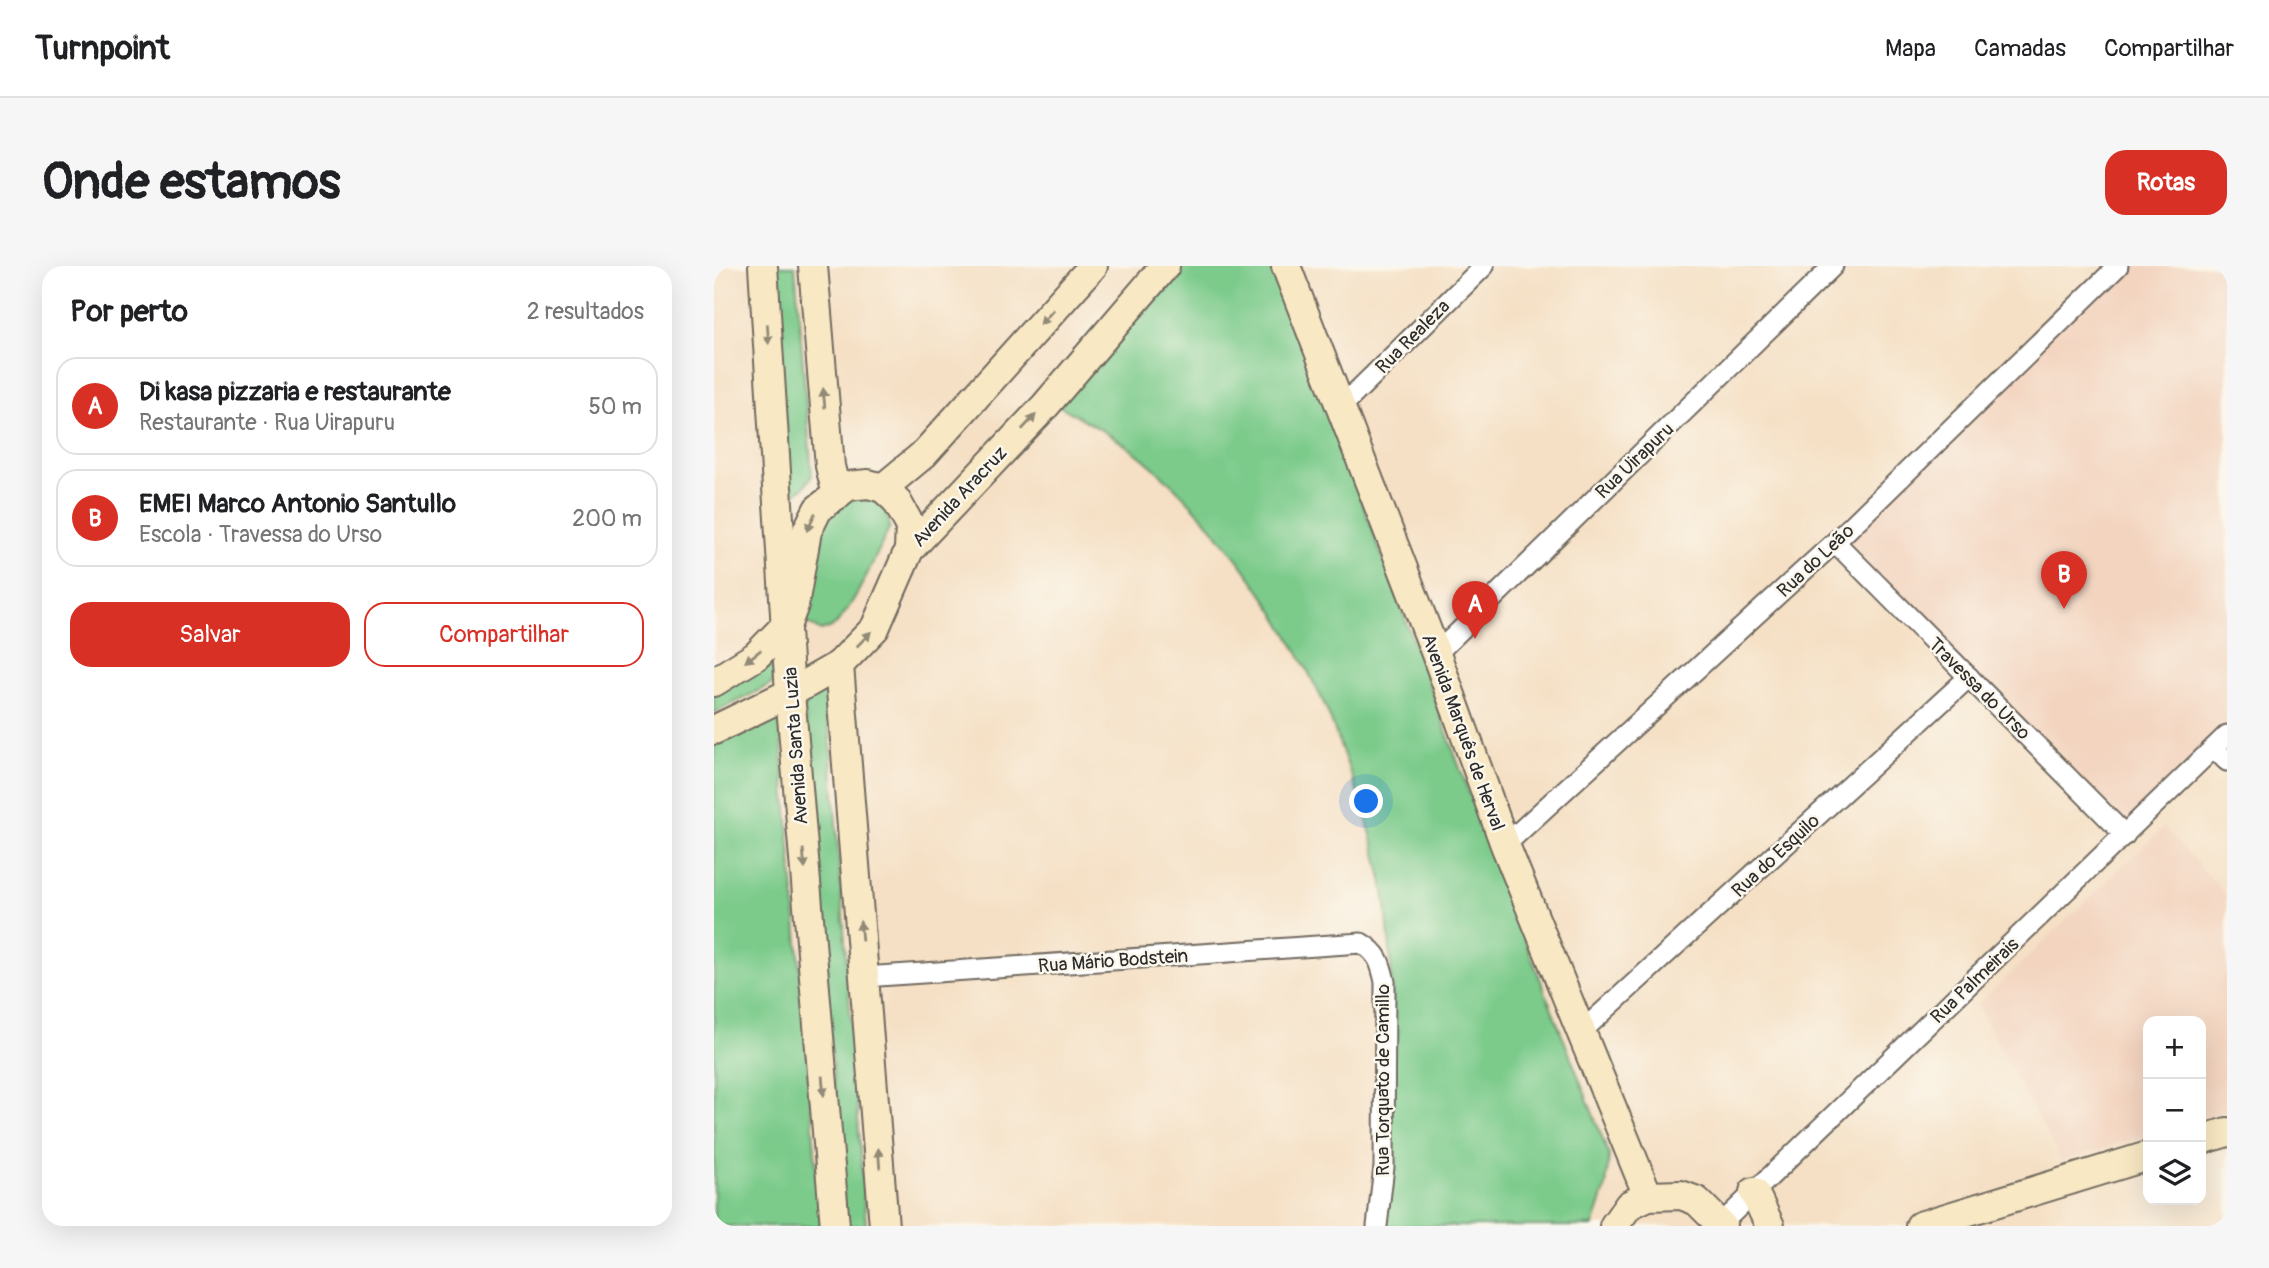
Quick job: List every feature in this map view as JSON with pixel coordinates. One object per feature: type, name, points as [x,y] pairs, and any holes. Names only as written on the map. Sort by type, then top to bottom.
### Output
[{"type":"street","name":"Avenida Santa Luzia","points":[[763,266],[790,693],[835,1226]]},
{"type":"street","points":[[813,266],[830,466],[837,495]]},
{"type":"street","points":[[883,488],[924,454],[1093,266]]},
{"type":"street","name":"Avenida Aracruz","points":[[714,730],[790,693],[839,665],[875,628],[908,550],[1045,406],[1166,266]]},
{"type":"street","name":"Avenida Marquês de Herval","points":[[1286,266],[1436,654],[1505,845],[1648,1196]]},
{"type":"street","name":"Rua Realeza","points":[[1341,407],[1484,266]]},
{"type":"street","name":"Rua Uirapuru","points":[[1436,654],[1832,266]]},
{"type":"street","name":"Rua do Leão","points":[[1505,845],[1835,542],[2118,266]]},
{"type":"street","points":[[714,682],[756,656],[787,624],[794,605],[807,531],[818,509],[848,486],[868,484],[883,488],[896,500],[910,525],[908,550]]},
{"type":"street","name":"Travessa do Urso","points":[[1835,542],[2124,835]]},
{"type":"street","points":[[839,665],[884,1226]]},
{"type":"street","name":"Rua do Esquilo","points":[[1581,1032],[1969,677]]},
{"type":"street","name":"Rua Palmeirais","points":[[1721,1225],[2124,835],[2223,748]]},
{"type":"street","name":"Rua Mário Bodstein","points":[[864,977],[1361,943]]},
{"type":"street","name":"Rua Torquato de Camillo","points":[[1361,943],[1372,949],[1380,960],[1385,982],[1384,1167],[1377,1226]]},
{"type":"street","points":[[2206,1138],[2227,1132]]},
{"type":"street","points":[[1920,1226],[2143,1158]]},
{"type":"street","points":[[1754,1192],[1770,1226]]},
{"type":"street","points":[[1614,1226],[1629,1205],[1648,1196],[1681,1195],[1697,1201],[1721,1225]]},
{"type":"shaded area","points":[[2118,266],[2227,266],[2227,735],[2125,835],[1835,542]]},
{"type":"shaded area","points":[[2164,827],[2227,896],[2227,1111],[2206,1117],[2206,1016],[2143,1016],[2143,1136],[2061,1161],[1977,1005]]},
{"type":"green space","points":[[769,266],[795,266],[812,476],[803,488],[784,501]]},
{"type":"green space","points":[[1172,266],[1271,266],[1351,472],[1494,861],[1609,1155],[1606,1186],[1593,1226],[1386,1226],[1393,1021],[1385,898],[1369,828],[1328,712],[1305,665],[1268,603],[1227,545],[1204,518],[1131,449],[1056,404]]},
{"type":"green space","points":[[851,495],[873,498],[885,511],[890,526],[851,604],[836,624],[821,631],[804,621],[802,614],[824,514]]},
{"type":"green space","points":[[762,665],[771,666],[774,674],[772,684],[714,713],[714,689]]},
{"type":"green space","points":[[822,686],[827,700],[866,1226],[845,1226],[804,698]]},
{"type":"green space","points":[[779,712],[821,1226],[714,1226],[714,742]]},
{"type":"place","name":"EMEI Marco Antonio Santullo","points":[[2064,609]]},
{"type":"place","name":"Di kasa pizzaria e restaurante","points":[[1475,639]]}]
